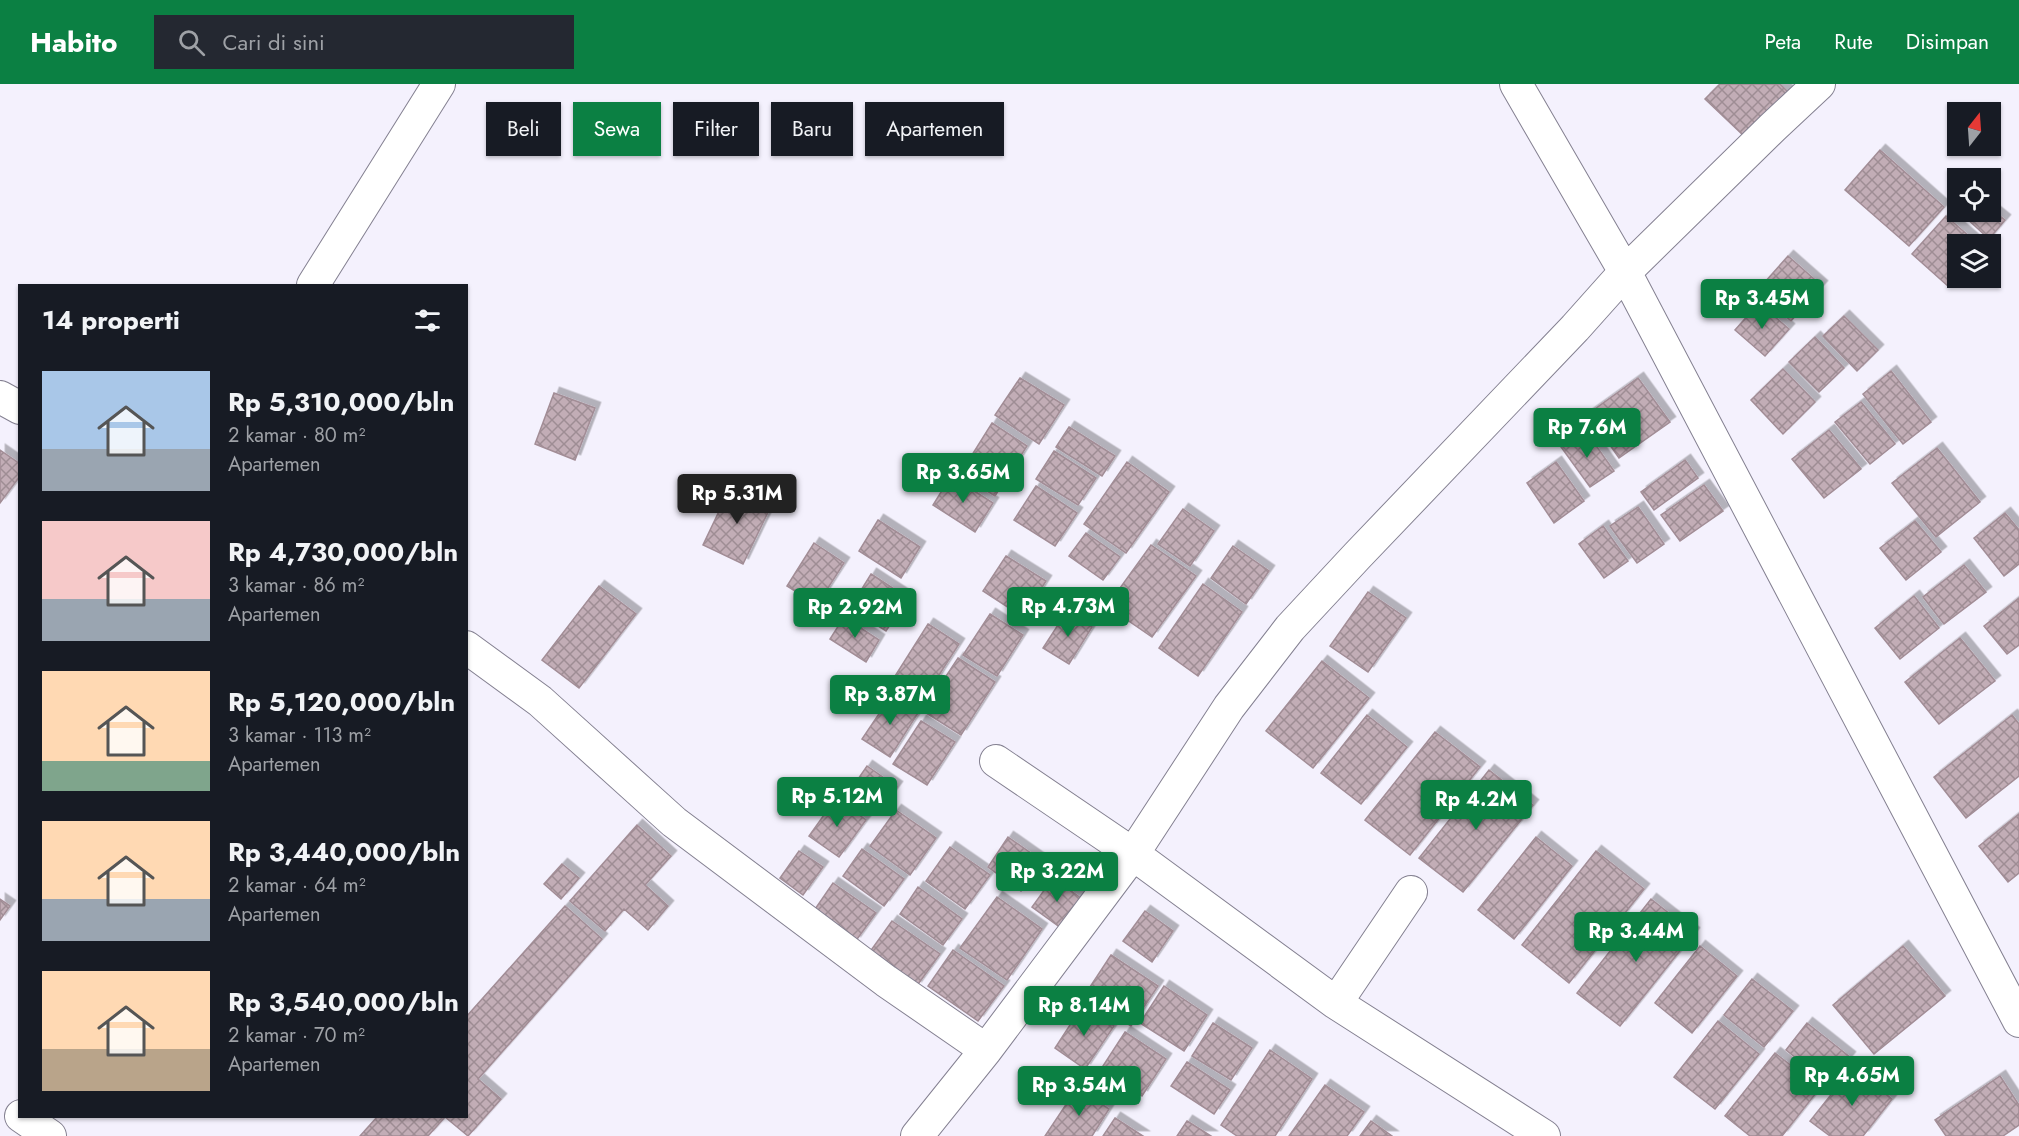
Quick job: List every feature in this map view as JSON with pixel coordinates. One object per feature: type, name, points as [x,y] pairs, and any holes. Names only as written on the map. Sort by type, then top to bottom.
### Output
[{"type":"street","points":[[314,284],[439,84]]},
{"type":"street","points":[[1516,84],[1625,272],[2019,1020]]},
{"type":"street","points":[[917,1136],[986,1050],[1133,854],[1229,707],[1290,628],[1559,345],[1625,272],[1819,84]]},
{"type":"street","points":[[0,397],[18,407]]},
{"type":"street","points":[[468,648],[540,701],[674,822],[886,981],[986,1050]]},
{"type":"street","points":[[996,761],[1133,854],[1336,1002],[1544,1136]]},
{"type":"street","points":[[1336,1002],[1412,892]]},
{"type":"street","points":[[0,1102],[18,1115]]},
{"type":"street","points":[[23,1118],[50,1136]]},
{"type":"building","points":[[1720,84],[1780,84],[1789,93],[1746,138],[1705,99]]},
{"type":"building","points":[[1880,150],[1944,207],[1909,246],[1845,190]]},
{"type":"building","points":[[1946,216],[1947,222],[1953,222],[1967,234],[1947,234],[1947,285],[1912,254]]},
{"type":"building","points":[[2001,217],[2005,220],[1993,234],[1984,234],[1970,222],[2001,222]]},
{"type":"building","points":[[1788,256],[1822,286],[1791,321],[1757,291]]},
{"type":"building","points":[[1759,303],[1789,329],[1765,356],[1735,330]]},
{"type":"building","points":[[1844,316],[1878,350],[1857,371],[1823,336]]},
{"type":"building","points":[[1815,337],[1844,368],[1819,392],[1789,362]]},
{"type":"building","points":[[1783,369],[1815,402],[1783,434],[1751,400]]},
{"type":"building","points":[[1891,371],[1931,422],[1903,444],[1863,394]]},
{"type":"building","points":[[1020,378],[1064,405],[1039,444],[995,415]]},
{"type":"building","points":[[1638,378],[1670,422],[1619,458],[1588,414]]},
{"type":"building","points":[[554,393],[595,408],[575,460],[535,444]]},
{"type":"building","points":[[1861,402],[1895,444],[1870,464],[1835,422]]},
{"type":"building","points":[[992,423],[1027,446],[995,496],[960,474]]},
{"type":"building","points":[[1069,427],[1115,456],[1102,476],[1056,447]]},
{"type":"building","points":[[1585,430],[1614,471],[1590,487],[1561,447]]},
{"type":"building","points":[[1829,430],[1861,469],[1824,498],[1792,459]]},
{"type":"building","points":[[1937,448],[1980,502],[1936,537],[1892,483]]},
{"type":"building","points":[[0,450],[18,463],[18,479],[0,503]]},
{"type":"building","points":[[1054,451],[1096,478],[1078,505],[1036,479]]},
{"type":"building","points":[[1685,460],[1698,478],[1654,510],[1641,492]]},
{"type":"building","points":[[1127,462],[1169,492],[1126,553],[1084,524]]},
{"type":"building","points":[[1556,462],[1584,501],[1554,523],[1527,483]]},
{"type":"building","points":[[951,476],[993,503],[975,532],[933,505]]},
{"type":"building","points":[[1704,485],[1723,511],[1680,541],[1661,515]]},
{"type":"building","points":[[731,486],[771,506],[743,564],[703,545]]},
{"type":"building","points":[[1036,486],[1077,513],[1055,546],[1014,520]]},
{"type":"building","points":[[1638,507],[1664,544],[1637,563],[1610,526]]},
{"type":"building","points":[[1183,509],[1214,531],[1190,566],[1158,544]]},
{"type":"building","points":[[2005,513],[2019,530],[2019,564],[2004,576],[1974,538]]},
{"type":"building","points":[[878,520],[920,547],[901,578],[859,551]]},
{"type":"building","points":[[1915,521],[1941,552],[1906,580],[1880,548]]},
{"type":"building","points":[[1603,526],[1628,561],[1604,578],[1579,544]]},
{"type":"building","points":[[1086,533],[1120,557],[1103,580],[1069,556]]},
{"type":"building","points":[[814,543],[844,563],[817,605],[787,586]]},
{"type":"building","points":[[1151,545],[1196,576],[1152,637],[1107,606]]},
{"type":"building","points":[[1233,546],[1269,571],[1246,604],[1211,578]]},
{"type":"building","points":[[1006,556],[1046,581],[1023,617],[983,591]]},
{"type":"building","points":[[1964,565],[1986,592],[1944,624],[1923,597]]},
{"type":"building","points":[[871,574],[908,598],[886,631],[850,608]]},
{"type":"building","points":[[1203,584],[1242,612],[1198,676],[1159,648]]},
{"type":"building","points":[[599,586],[636,614],[579,688],[542,660]]},
{"type":"building","points":[[1368,592],[1406,618],[1368,672],[1330,646]]},
{"type":"building","points":[[1914,596],[1939,628],[1900,659],[1875,628]]},
{"type":"building","points":[[2019,598],[2019,645],[2007,654],[1984,626]]},
{"type":"building","points":[[1067,611],[1092,627],[1069,664],[1043,648]]},
{"type":"building","points":[[990,614],[1023,635],[997,676],[963,655]]},
{"type":"building","points":[[844,617],[879,640],[866,662],[830,639]]},
{"type":"building","points":[[928,624],[959,644],[921,703],[890,684]]},
{"type":"building","points":[[1960,638],[1995,681],[1939,724],[1905,682]]},
{"type":"building","points":[[958,658],[995,682],[961,735],[923,711]]},
{"type":"building","points":[[1322,661],[1369,698],[1313,768],[1266,731]]},
{"type":"building","points":[[891,696],[918,713],[890,757],[862,739]]},
{"type":"building","points":[[1367,715],[1407,747],[1361,804],[1321,773]]},
{"type":"building","points":[[2012,715],[2019,724],[2019,776],[1966,818],[1934,777]]},
{"type":"building","points":[[921,721],[955,742],[927,785],[893,764]]},
{"type":"building","points":[[1435,732],[1480,767],[1410,855],[1365,820]]},
{"type":"building","points":[[867,766],[897,787],[876,815],[847,795]]},
{"type":"building","points":[[1489,770],[1533,805],[1463,892],[1419,858]]},
{"type":"building","points":[[836,798],[866,820],[839,857],[809,836]]},
{"type":"building","points":[[896,810],[936,838],[910,875],[870,846]]},
{"type":"building","points":[[2019,814],[2019,873],[2008,882],[1979,846]]},
{"type":"building","points":[[637,825],[671,856],[645,885],[668,906],[648,930],[624,909],[605,931],[570,901]]},
{"type":"building","points":[[1008,837],[1042,861],[1021,891],[988,867]]},
{"type":"building","points":[[1536,837],[1572,866],[1514,939],[1478,910]]},
{"type":"building","points":[[950,847],[990,875],[965,909],[926,881]]},
{"type":"building","points":[[862,849],[904,879],[884,906],[843,876]]},
{"type":"building","points":[[799,851],[823,867],[803,895],[780,878]]},
{"type":"building","points":[[1596,851],[1644,889],[1569,983],[1522,945]]},
{"type":"building","points":[[562,864],[579,878],[561,899],[544,884]]},
{"type":"building","points":[[1053,878],[1082,899],[1061,928],[1032,907]]},
{"type":"building","points":[[833,883],[876,913],[855,942],[813,912]]},
{"type":"building","points":[[918,887],[962,919],[943,945],[900,914]]},
{"type":"building","points":[[997,897],[1042,929],[1007,980],[960,948]]},
{"type":"building","points":[[0,899],[10,906],[0,920]]},
{"type":"building","points":[[1651,899],[1694,933],[1620,1026],[1577,993]]},
{"type":"building","points":[[565,906],[602,939],[478,1079],[501,1099],[468,1136],[446,1118],[468,1118],[468,1015]]},
{"type":"building","points":[[1145,911],[1173,931],[1152,962],[1123,941]]},
{"type":"building","points":[[892,921],[940,954],[916,987],[869,953]]},
{"type":"building","points":[[1700,946],[1737,976],[1692,1033],[1655,1003]]},
{"type":"building","points":[[1903,946],[1945,996],[1874,1054],[1833,1005]]},
{"type":"building","points":[[953,950],[1004,986],[978,1021],[928,986]]},
{"type":"building","points":[[1111,955],[1158,986],[1131,1026],[1084,996]]},
{"type":"building","points":[[1752,979],[1793,1011],[1764,1047],[1724,1015]]},
{"type":"building","points":[[1164,986],[1207,1015],[1184,1051],[1140,1023]]},
{"type":"building","points":[[1083,1005],[1114,1026],[1085,1069],[1055,1048]]},
{"type":"building","points":[[1718,1021],[1759,1054],[1715,1109],[1674,1077]]},
{"type":"building","points":[[1213,1023],[1252,1048],[1231,1080],[1192,1056]]},
{"type":"building","points":[[1807,1023],[1850,1057],[1828,1084],[1786,1050]]},
{"type":"building","points":[[1125,1032],[1166,1059],[1142,1096],[1101,1069]]},
{"type":"building","points":[[1270,1050],[1312,1079],[1275,1136],[1237,1136],[1221,1125]]},
{"type":"building","points":[[1775,1053],[1820,1088],[1782,1136],[1750,1136],[1725,1116]]},
{"type":"building","points":[[1187,1062],[1230,1090],[1214,1114],[1171,1086]]},
{"type":"building","points":[[1853,1067],[1892,1099],[1863,1136],[1830,1136],[1810,1121]]},
{"type":"building","points":[[2000,1076],[2019,1105],[2019,1125],[2003,1136],[1946,1136],[1935,1120]]},
{"type":"building","points":[[1325,1085],[1364,1112],[1347,1136],[1289,1136]]},
{"type":"building","points":[[1077,1088],[1109,1109],[1092,1136],[1045,1136]]},
{"type":"building","points":[[376,1118],[444,1118],[428,1136],[360,1136]]},
{"type":"building","points":[[1115,1118],[1143,1136],[1103,1136]]},
{"type":"building","points":[[1187,1121],[1211,1136],[1177,1136]]},
{"type":"building","points":[[1371,1121],[1392,1136],[1360,1136]]}]
